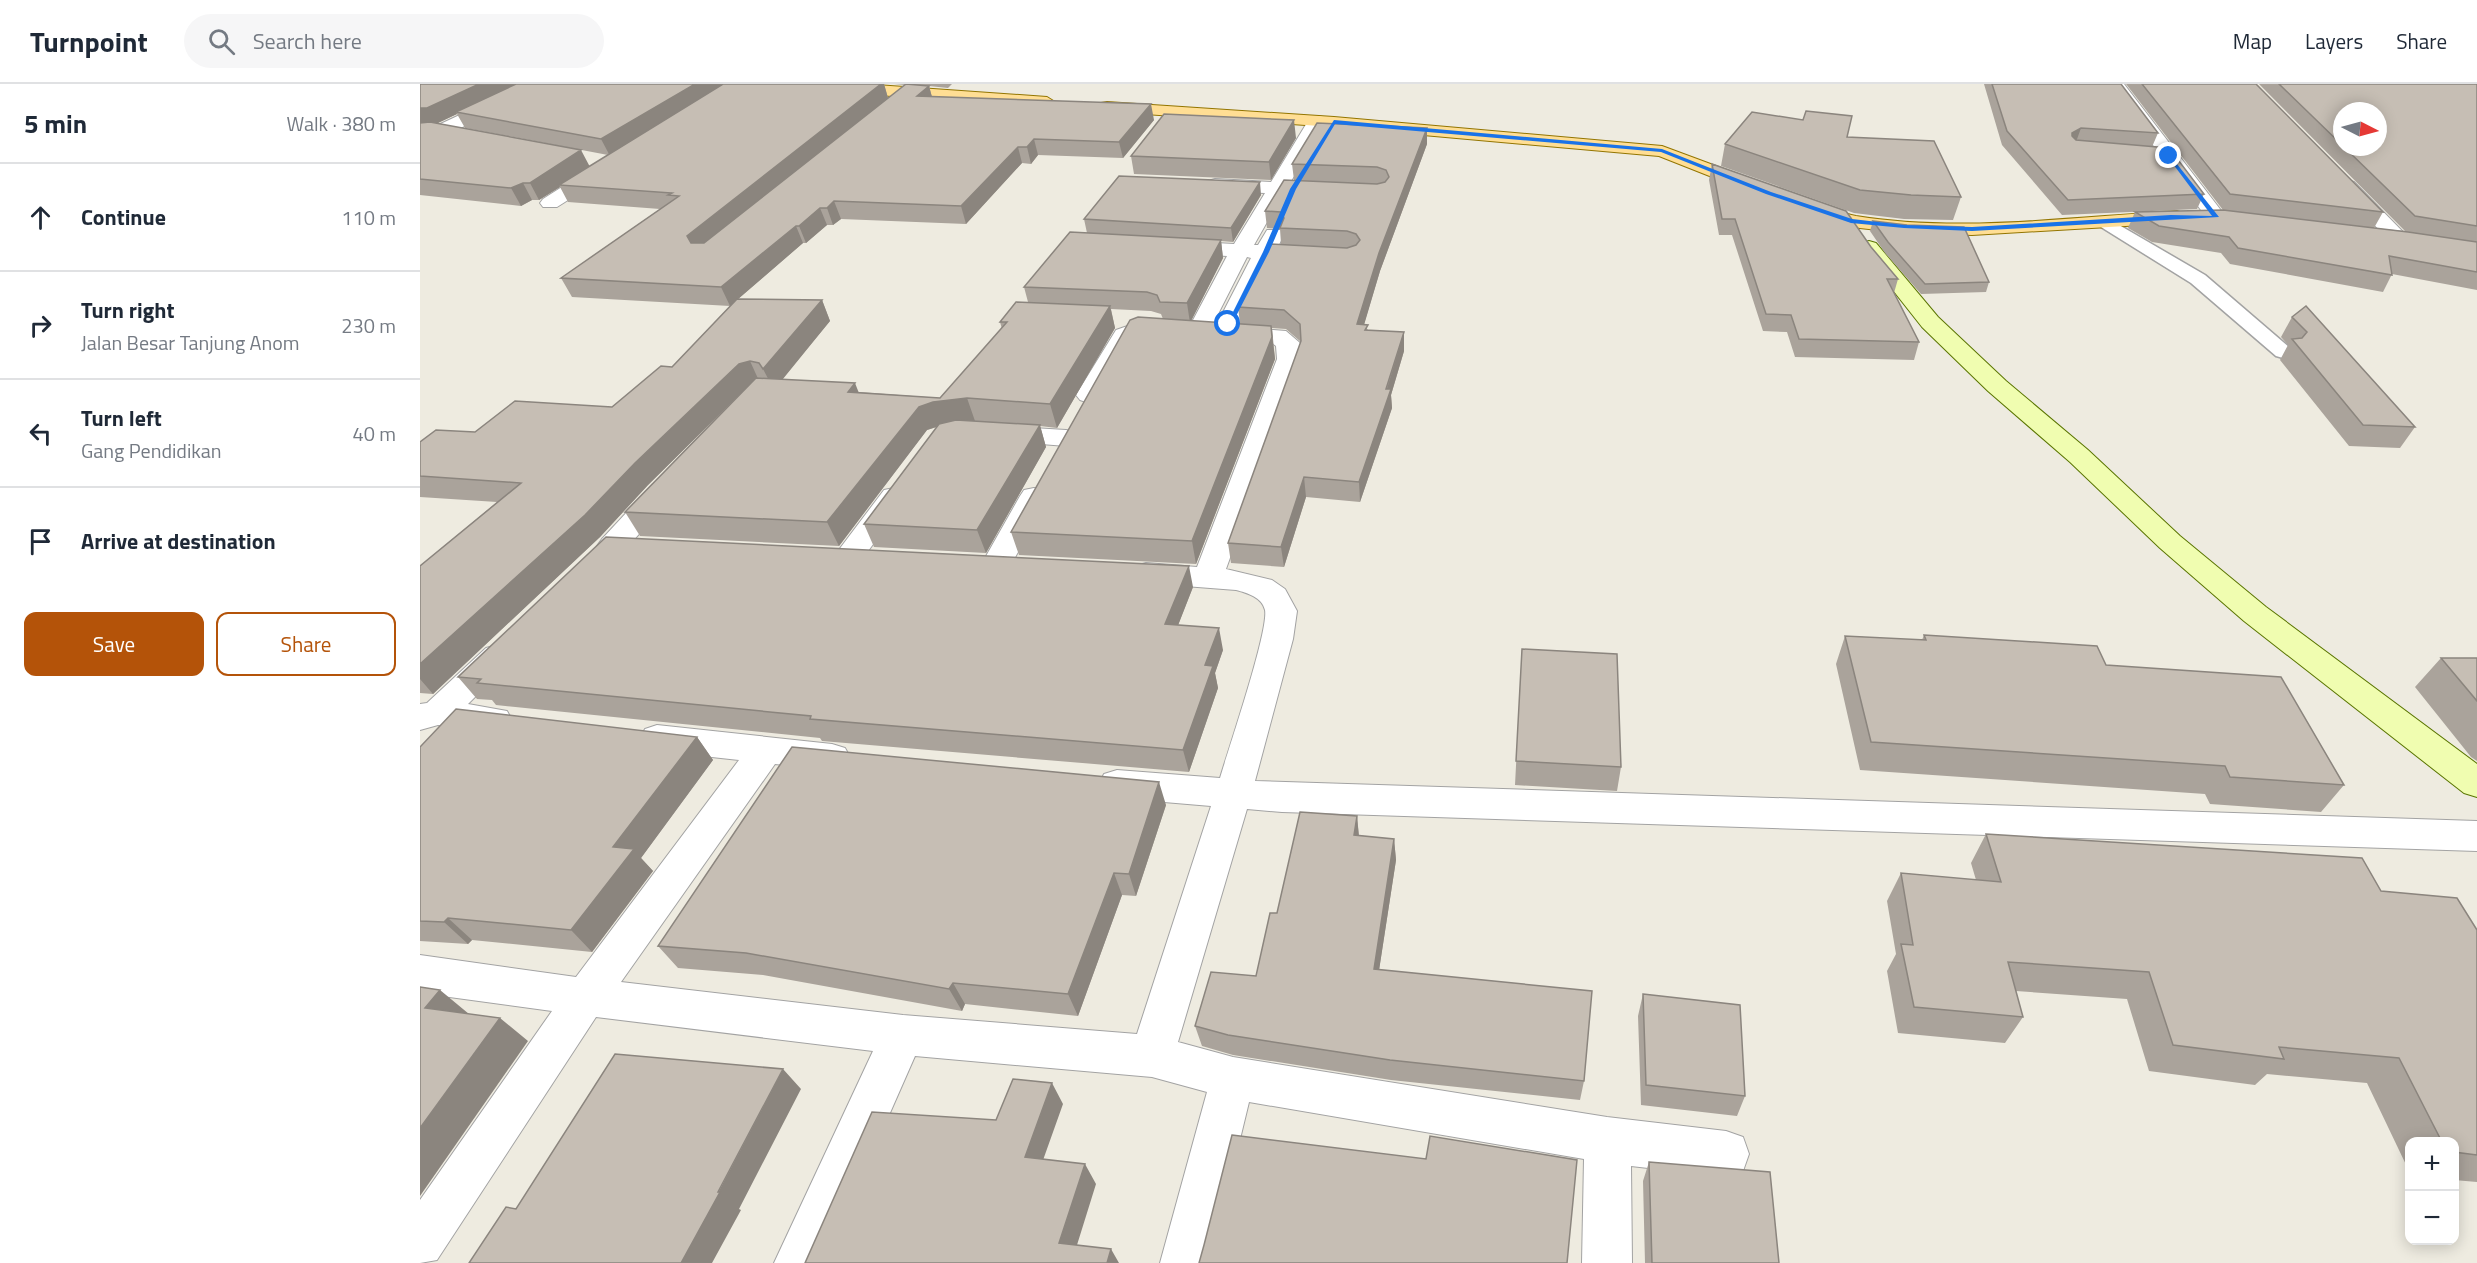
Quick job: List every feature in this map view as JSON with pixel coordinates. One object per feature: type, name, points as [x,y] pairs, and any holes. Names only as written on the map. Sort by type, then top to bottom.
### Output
[{"type":"main road","points":[[793,84],[1061,103]]},
{"type":"main road","points":[[1084,105],[1325,121],[1662,151],[1768,193]]},
{"type":"main road","points":[[1798,203],[1851,221],[1904,227],[1972,229],[2107,223],[2171,217],[2216,217],[2239,220]]},
{"type":"main road","points":[[2365,235],[2421,242]]},
{"type":"street","points":[[440,131],[539,84]]},
{"type":"street","points":[[2116,84],[2216,217]]},
{"type":"street","points":[[1183,325],[1285,188],[1325,121]]},
{"type":"street","points":[[420,132],[440,131],[473,138]]},
{"type":"street","points":[[550,203],[613,164],[592,160]]},
{"type":"street","points":[[2335,174],[2399,239]]},
{"type":"street","points":[[1197,185],[1335,190]]},
{"type":"street","points":[[1228,324],[1266,252],[1285,188]]},
{"type":"street","points":[[1851,221],[1876,258],[1930,322],[2170,542],[2255,614],[2477,783]]},
{"type":"street","points":[[1158,246],[1336,256]]},
{"type":"street","points":[[1114,319],[1278,336],[1288,343],[1288,359],[1209,576]]},
{"type":"street","points":[[1032,567],[985,565],[1055,458],[1124,334],[1139,329],[1183,325],[1285,326]]},
{"type":"street","points":[[975,432],[1055,458]]},
{"type":"street","points":[[647,548],[603,554],[686,468]]},
{"type":"street","points":[[882,560],[836,557],[910,475]]},
{"type":"street","points":[[1114,572],[1209,576],[1238,580],[1261,587],[1274,597],[1281,611],[1276,639],[1233,795],[1152,1056]]},
{"type":"street","points":[[429,715],[521,634]]},
{"type":"street","points":[[429,715],[531,724]]},
{"type":"street","points":[[625,735],[858,760]]},
{"type":"street","points":[[420,1243],[586,997],[765,751]]},
{"type":"street","points":[[1081,781],[1233,795],[2477,836]]},
{"type":"street","points":[[420,974],[586,997],[903,1035],[1152,1056],[1233,1078],[1606,1140],[1726,1154]]},
{"type":"street","points":[[799,1263],[903,1035]]},
{"type":"street","points":[[1185,1263],[1233,1078]]},
{"type":"street","points":[[1606,1140],[1607,1263]]},
{"type":"lane","points":[[889,106],[908,92]]},
{"type":"lane","points":[[2146,154],[2169,156]]},
{"type":"lane","points":[[2107,223],[2198,279],[2283,352]]},
{"type":"building","points":[[420,84],[479,84],[427,108],[420,108]]},
{"type":"building","points":[[516,84],[695,84],[601,139],[456,112]]},
{"type":"building","points":[[723,84],[881,84],[687,236],[691,243],[704,243],[906,84],[929,86],[917,96],[1151,104],[1119,142],[1034,139],[1027,147],[1018,147],[961,206],[834,201],[827,208],[820,208],[796,226],[721,287],[561,278],[679,196],[668,195],[672,193],[559,185]]},
{"type":"building","points":[[1992,84],[2121,84],[2158,133],[2081,128],[2072,133],[2072,136],[2076,140],[2169,148],[2204,194],[2068,200],[2007,131]]},
{"type":"building","points":[[2142,84],[2256,84],[2383,212],[2230,194]]},
{"type":"building","points":[[2279,84],[2477,84],[2477,226],[2415,216],[2353,156],[2387,156],[2387,102],[2333,102],[2333,136]]},
{"type":"building","points":[[1806,111],[1852,116],[1847,137],[1934,141],[1961,197],[1860,190],[1725,144],[1752,112],[1803,120]]},
{"type":"building","points":[[1164,114],[1294,120],[1269,162],[1131,156]]},
{"type":"building","points":[[430,122],[581,150],[530,183],[511,188],[420,179],[420,123]]},
{"type":"building","points":[[1317,123],[1427,128],[1379,253],[1357,324],[1368,325],[1365,330],[1404,332],[1386,389],[1391,389],[1359,482],[1304,477],[1281,547],[1228,543],[1301,341],[1300,324],[1284,310],[1238,307],[1271,244],[1347,248],[1356,245],[1360,240],[1356,234],[1347,231],[1280,228],[1284,218],[1281,212],[1265,211],[1284,180],[1377,184],[1385,182],[1389,177],[1386,170],[1377,167],[1292,164]]},
{"type":"building","points":[[1712,164],[1846,211],[1871,247],[1898,279],[1887,279],[1919,342],[1799,339],[1791,315],[1766,314],[1735,219],[1722,219]]},
{"type":"building","points":[[1119,176],[1260,182],[1231,228],[1084,219]]},
{"type":"building","points":[[2223,210],[2477,242],[2477,272],[2389,256],[2392,275],[2238,248],[2229,237],[2159,226],[2135,212]]},
{"type":"building","points":[[1873,221],[1964,227],[1989,282],[1925,284]]},
{"type":"building","points":[[1070,232],[1221,240],[1187,303],[1160,302],[1157,295],[1147,292],[1024,287]]},
{"type":"building","points":[[737,299],[822,300],[763,369],[759,363],[750,361],[739,364],[635,463],[585,515],[420,664],[420,566],[521,483],[420,476],[420,442],[436,430],[475,432],[515,401],[612,407],[661,366],[672,367]]},
{"type":"building","points":[[1016,302],[1110,306],[1050,404],[967,398],[933,402],[919,407],[827,522],[625,512],[756,378],[855,383],[848,392],[940,398],[1007,322],[1000,322]]},
{"type":"building","points":[[2306,306],[2415,427],[2363,425],[2292,339],[2302,338],[2307,332],[2292,317]]},
{"type":"building","points":[[1138,317],[1271,326],[1272,337],[1192,541],[1011,532],[1130,320]]},
{"type":"building","points":[[956,420],[1040,425],[977,530],[864,524],[939,424]]},
{"type":"building","points":[[606,537],[1189,566],[1165,624],[1219,628],[1205,665],[1213,666],[1183,750],[810,719],[811,716],[477,683],[481,679],[458,677]]},
{"type":"building","points":[[1924,635],[2097,646],[2106,665],[2281,677],[2344,785],[2230,777],[2225,766],[1871,742],[1845,636],[1926,640]]},
{"type":"building","points":[[1522,649],[1617,654],[1621,767],[1516,761]]},
{"type":"building","points":[[2441,658],[2477,658],[2477,701]]},
{"type":"building","points":[[456,709],[697,737],[613,847],[634,849],[571,930],[448,918],[444,922],[420,921],[420,747]]},
{"type":"building","points":[[792,747],[1159,782],[1129,874],[1114,873],[1068,994],[953,983],[949,989],[746,953],[658,946]]},
{"type":"building","points":[[1300,812],[1357,816],[1354,835],[1394,839],[1374,969],[1592,991],[1584,1081],[1390,1060],[1228,1035],[1195,1026],[1211,972],[1256,976],[1270,913],[1277,913]]},
{"type":"building","points":[[1986,834],[2362,858],[2381,891],[2457,898],[2477,930],[2477,1155],[2459,1153],[2459,1137],[2439,1137],[2399,1058],[2279,1047],[2284,1059],[2173,1045],[2149,972],[2008,962],[2023,1017],[1914,1007],[1901,944],[1913,945],[1901,873],[2001,882]]},
{"type":"building","points":[[420,987],[440,990],[425,1008],[500,1018],[420,1128]]},
{"type":"building","points":[[1643,994],[1740,1005],[1745,1096],[1646,1085]]},
{"type":"building","points":[[615,1054],[783,1069],[681,1263],[469,1263],[506,1207],[516,1209]]},
{"type":"building","points":[[1013,1079],[1052,1083],[1025,1157],[1085,1164],[1059,1243],[1111,1249],[1107,1263],[805,1263],[872,1112],[996,1120]]},
{"type":"building","points":[[1232,1135],[1426,1159],[1430,1136],[1577,1160],[1567,1263],[1199,1263]]},
{"type":"building","points":[[1649,1162],[1770,1172],[1779,1263],[1652,1263]]},
{"type":"route","points":[[1228,324],[1266,252],[1293,189],[1334,122],[1662,151],[1698,163],[1768,193],[1851,221],[1904,227],[1972,229],[2107,223],[2171,217],[2216,217],[2169,156]]}]
